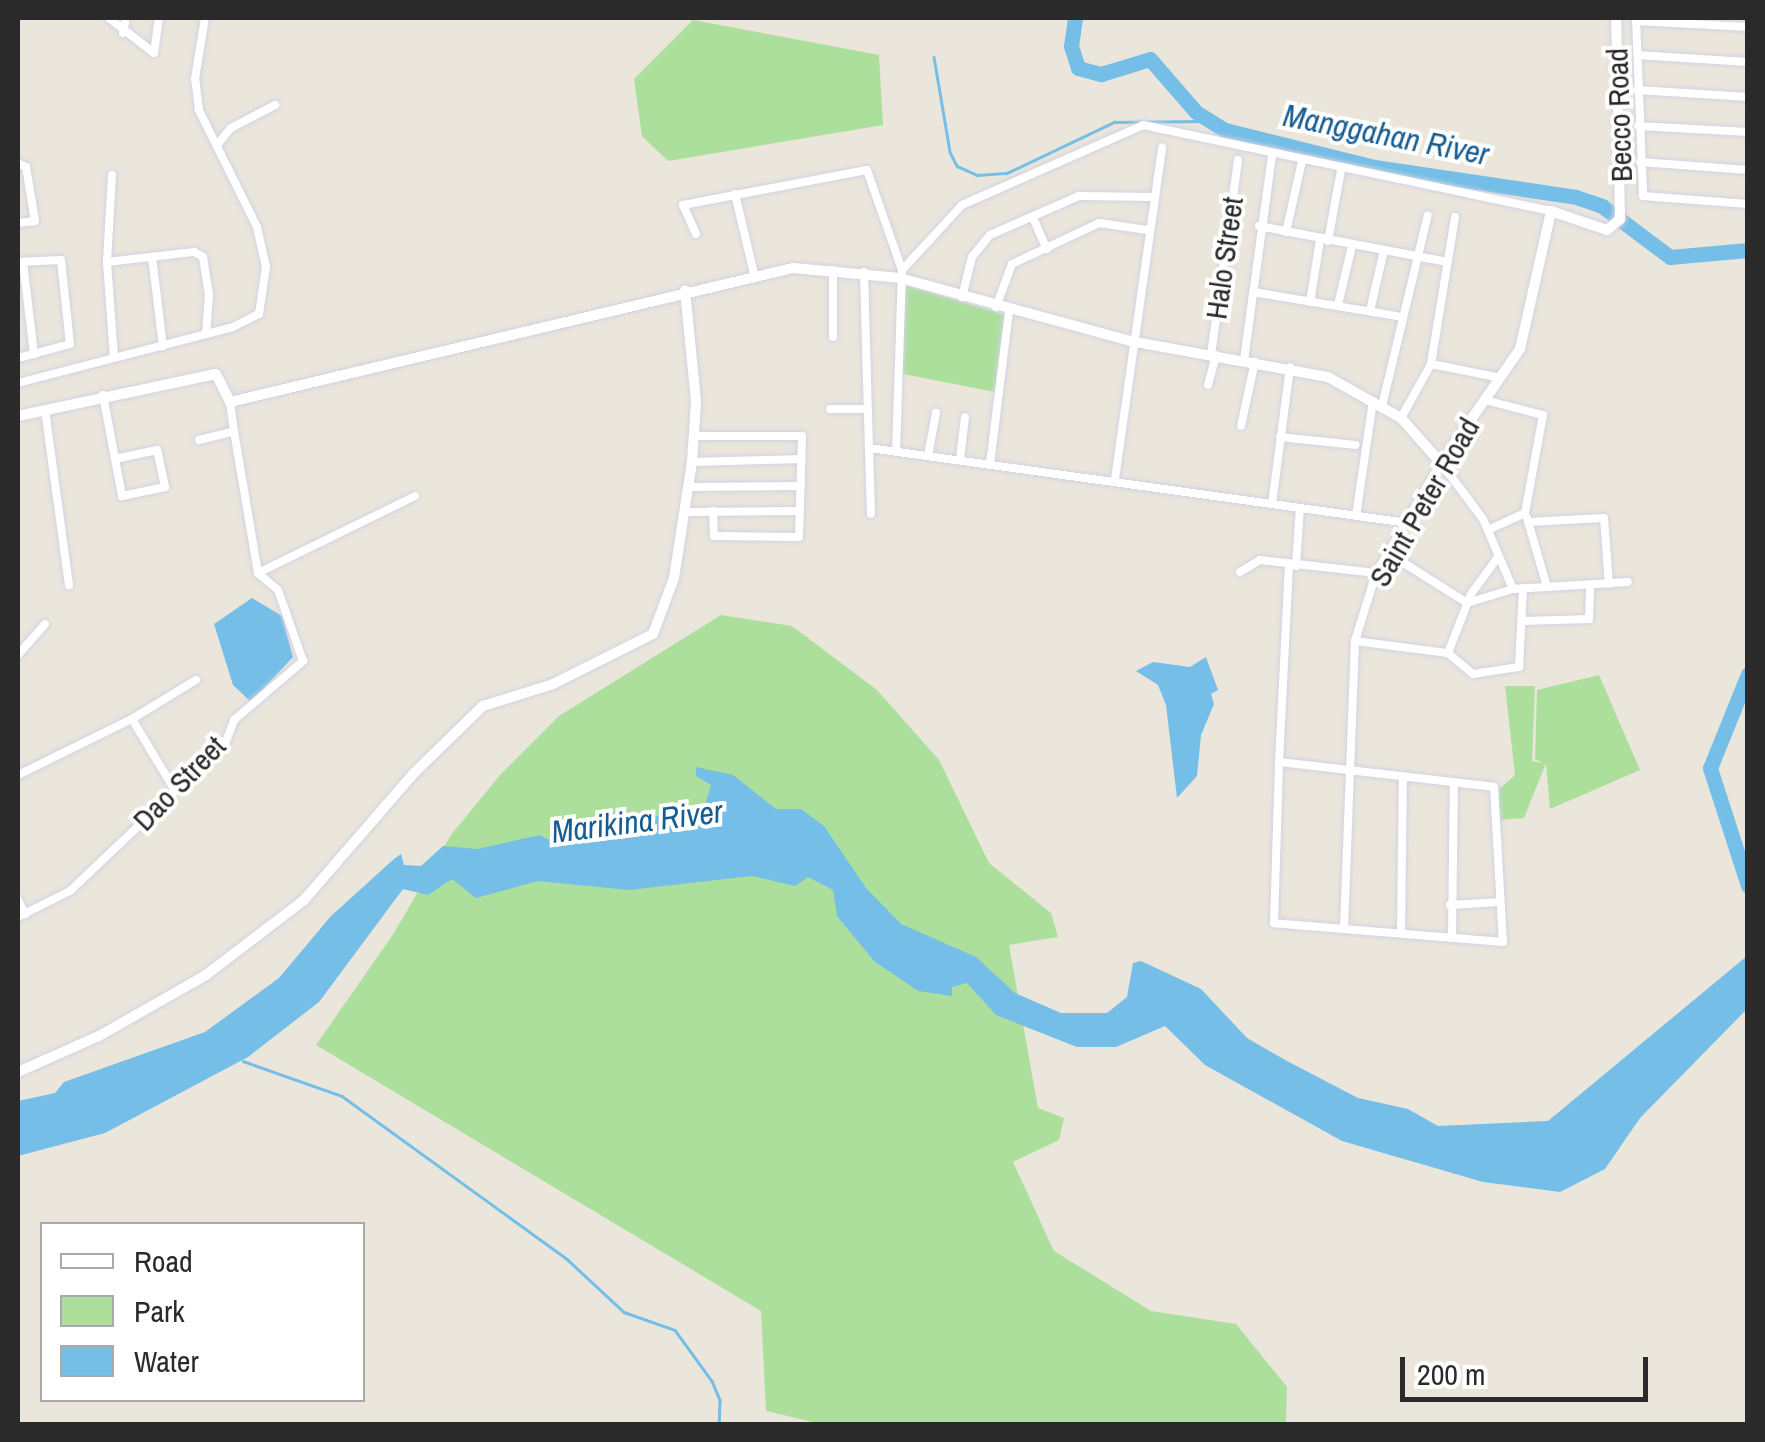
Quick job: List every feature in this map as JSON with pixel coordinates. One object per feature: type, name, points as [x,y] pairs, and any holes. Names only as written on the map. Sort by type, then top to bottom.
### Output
[{"type":"street","points":[[109,18],[123,33],[154,53],[159,18]]},
{"type":"street","points":[[123,33],[126,18]]},
{"type":"street","points":[[18,383],[206,334],[257,316],[266,279],[257,228],[217,144],[204,127],[196,89],[205,18]]},
{"type":"street","name":"Becco Road","points":[[1551,211],[1612,230],[1622,212],[1616,18]]},
{"type":"street","points":[[1748,27],[1636,19],[1643,196],[1748,204]]},
{"type":"street","points":[[1636,55],[1748,62]]},
{"type":"street","points":[[1637,90],[1748,96]]},
{"type":"street","points":[[217,144],[231,128],[275,106]]},
{"type":"street","points":[[901,274],[962,204],[1143,125],[1551,211]]},
{"type":"street","points":[[1638,126],[1748,132]]},
{"type":"street","points":[[1115,479],[1130,340],[1162,147]]},
{"type":"street","points":[[1240,426],[1250,360],[1259,226],[1272,154]]},
{"type":"street","name":"Halo Street","points":[[1208,385],[1238,160]]},
{"type":"street","points":[[1286,232],[1302,161]]},
{"type":"street","points":[[1640,162],[1748,170]]},
{"type":"street","points":[[18,163],[27,170],[34,222],[18,223]]},
{"type":"street","points":[[696,234],[682,206],[867,170],[901,274],[896,452]]},
{"type":"street","points":[[1310,302],[1342,170]]},
{"type":"street","points":[[112,174],[107,262],[114,358]]},
{"type":"street","points":[[962,297],[972,256],[984,242],[1099,192],[1153,197]]},
{"type":"street","points":[[735,194],[754,274]]},
{"type":"street","name":"Saint Peter Road","points":[[1344,927],[1355,641],[1376,573],[1526,335],[1551,211]]},
{"type":"street","points":[[1356,516],[1377,404],[1428,215]]},
{"type":"street","points":[[1034,218],[1047,250]]},
{"type":"street","points":[[1400,418],[1431,364],[1455,218]]},
{"type":"street","points":[[996,307],[1012,264],[1099,223],[1147,230]]},
{"type":"street","points":[[1259,226],[1448,262]]},
{"type":"street","points":[[1338,305],[1352,246]]},
{"type":"street","points":[[1370,311],[1384,250]]},
{"type":"street","points":[[107,262],[194,252],[203,257],[210,294],[206,334]]},
{"type":"street","points":[[152,257],[163,346]]},
{"type":"street","points":[[18,358],[34,354],[69,345],[62,261],[20,262],[34,354]]},
{"type":"street","points":[[832,337],[833,270]]},
{"type":"street","points":[[230,402],[754,274],[833,270],[901,274],[1009,312],[1130,340],[1328,376],[1400,418],[1467,490],[1518,589],[1523,620],[1519,667],[1473,674],[1448,653],[1355,641]]},
{"type":"street","points":[[864,272],[871,514]]},
{"type":"street","points":[[18,1072],[138,1015],[273,924],[330,875],[413,774],[483,706],[542,688],[647,640],[674,578],[690,487],[694,436],[685,291]]},
{"type":"street","points":[[1253,292],[1402,317]]},
{"type":"street","points":[[990,464],[1009,312]]},
{"type":"street","points":[[1431,364],[1501,378]]},
{"type":"street","points":[[1272,504],[1290,367]]},
{"type":"street","points":[[18,416],[216,374],[230,402],[260,576],[415,496]]},
{"type":"street","points":[[103,396],[115,459],[124,497],[164,488],[157,450],[115,459]]},
{"type":"street","points":[[1484,400],[1542,415],[1527,518],[1547,587]]},
{"type":"street","points":[[830,408],[865,408]]},
{"type":"street","points":[[44,410],[69,585]]},
{"type":"street","points":[[928,456],[936,413]]},
{"type":"street","points":[[960,459],[965,417]]},
{"type":"street","points":[[198,440],[234,431]]},
{"type":"street","points":[[694,436],[802,436],[799,537],[714,536],[713,512]]},
{"type":"street","points":[[1280,437],[1356,446]]},
{"type":"street","points":[[868,448],[1115,479],[1408,523]]},
{"type":"street","points":[[692,462],[802,460]]},
{"type":"street","points":[[690,487],[801,486]]},
{"type":"street","points":[[1279,762],[1403,779],[1494,786],[1502,942],[1274,923],[1279,762],[1292,566],[1300,508]]},
{"type":"street","points":[[686,512],[800,511]]},
{"type":"street","points":[[1488,530],[1527,518],[1604,518],[1609,584]]},
{"type":"street","points":[[1388,552],[1467,603],[1518,589],[1628,582]]},
{"type":"street","points":[[1448,653],[1467,603],[1498,556]]},
{"type":"street","points":[[1240,572],[1252,561],[1376,573]]},
{"type":"street","name":"Dao Street","points":[[21,916],[70,891],[225,744],[234,720],[303,661],[278,590],[260,576]]},
{"type":"street","points":[[1523,620],[1590,619],[1590,584]]},
{"type":"street","points":[[18,654],[45,624]]},
{"type":"street","points":[[18,775],[132,720],[196,680]]},
{"type":"street","points":[[132,720],[174,789]]},
{"type":"street","points":[[1401,932],[1403,779]]},
{"type":"street","points":[[1452,938],[1454,783]]},
{"type":"street","points":[[18,900],[21,916]]},
{"type":"street","points":[[1450,905],[1500,902]]},
{"type":"green space","points":[[693,20],[879,55],[883,125],[668,161],[642,136],[634,79]]},
{"type":"green space","points":[[898,283],[1006,315],[995,392],[898,373]]},
{"type":"green space","points":[[721,615],[792,626],[877,690],[939,760],[989,863],[1051,913],[1058,937],[1009,945],[1038,1108],[1064,1118],[1059,1140],[1013,1162],[1054,1251],[1151,1311],[1236,1324],[1287,1387],[1286,1424],[822,1424],[766,1411],[761,1311],[316,1045],[394,933],[451,835],[500,775],[559,716]]},
{"type":"green space","points":[[1599,675],[1640,770],[1550,809],[1546,763],[1524,818],[1498,820],[1495,793],[1515,775],[1505,686],[1535,686],[1532,761],[1543,763],[1535,759],[1537,690]]},
{"type":"water","points":[[252,598],[282,616],[293,657],[251,702],[233,685],[214,624]]},
{"type":"water","points":[[1206,657],[1218,690],[1211,694],[1214,704],[1201,735],[1197,776],[1177,798],[1166,705],[1158,685],[1136,671],[1153,662],[1190,667]]},
{"type":"water","name":"Marikina River","points":[[696,767],[733,775],[776,809],[801,809],[824,826],[866,888],[901,924],[976,957],[1015,993],[1061,1013],[1107,1013],[1127,997],[1133,963],[1141,961],[1201,989],[1247,1038],[1287,1061],[1358,1098],[1408,1109],[1438,1126],[1548,1121],[1747,956],[1747,1009],[1640,1118],[1605,1169],[1560,1192],[1483,1182],[1342,1141],[1205,1065],[1165,1026],[1116,1047],[1077,1047],[996,1015],[967,983],[952,987],[952,996],[918,991],[874,961],[837,916],[833,890],[808,877],[795,886],[752,876],[629,890],[538,881],[476,898],[452,879],[428,895],[403,889],[319,1002],[248,1057],[105,1133],[18,1156],[18,1101],[55,1093],[64,1082],[205,1032],[279,978],[331,916],[401,854],[404,865],[421,866],[443,846],[477,849],[540,835],[560,846],[567,833],[581,832],[601,812],[644,818],[704,808],[711,785],[696,776]]},
{"type":"waterway","name":"Manggahan River","points":[[1075,18],[1071,46],[1078,68],[1101,74],[1150,59],[1196,112],[1225,130],[1374,167],[1576,197],[1602,206],[1670,257],[1748,250]]},
{"type":"waterway","points":[[934,57],[950,152],[957,166],[977,175],[1007,173],[1114,122],[1206,121]]},
{"type":"waterway","name":"Manggahan River","points":[[1748,674],[1710,768],[1748,886]]},
{"type":"waterway","points":[[243,1061],[342,1096],[567,1259],[624,1312],[675,1330],[712,1381],[720,1400],[719,1424]]}]
